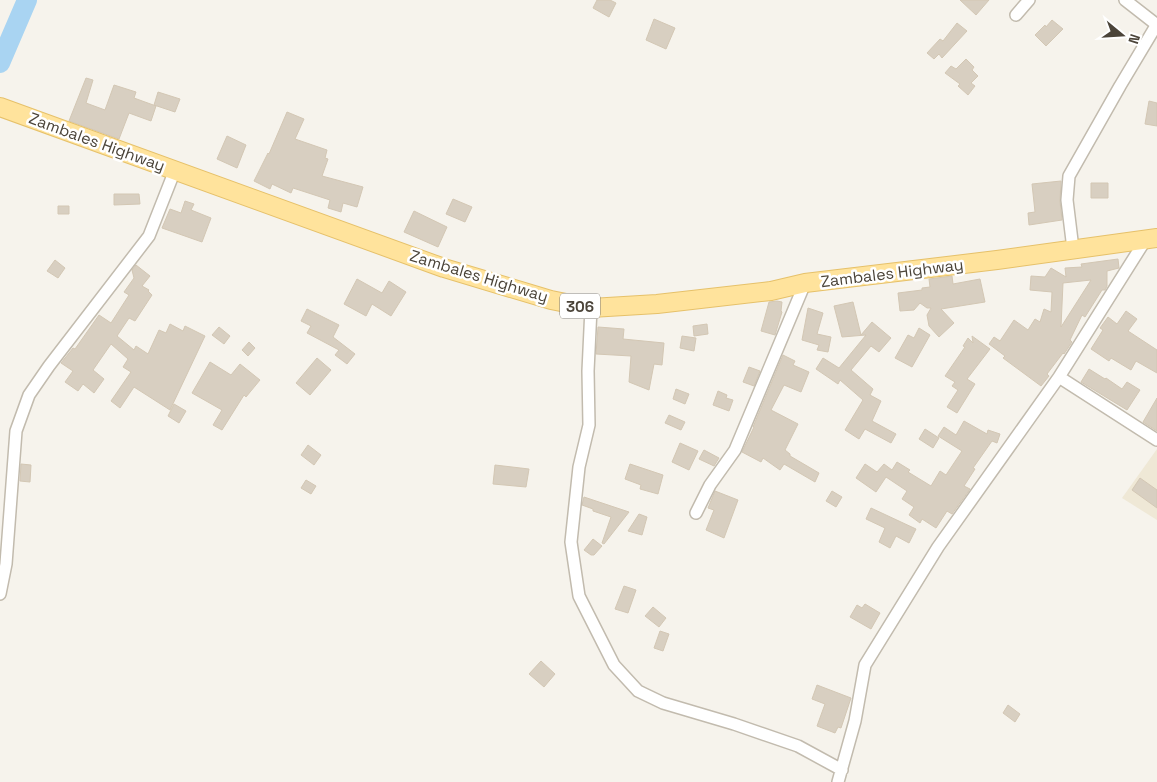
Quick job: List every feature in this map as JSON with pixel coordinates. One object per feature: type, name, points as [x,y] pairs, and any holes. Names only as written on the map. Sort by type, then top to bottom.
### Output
[{"type":"main road","name":"Zambales Highway","points":[[0,107],[444,268],[551,300],[590,308],[657,304],[771,291],[805,283],[1152,238]]},
{"type":"street","points":[[1016,15],[1029,0]]},
{"type":"street","points":[[1073,249],[1067,200],[1069,176],[1157,24],[1125,0]]},
{"type":"street","points":[[0,594],[6,564],[16,431],[29,395],[49,366],[149,236],[175,170]]},
{"type":"street","points":[[838,782],[856,721],[865,665],[938,547],[1059,377],[1152,238]]},
{"type":"street","points":[[696,514],[710,485],[735,450],[805,283]]},
{"type":"street","points":[[590,308],[589,425],[579,467],[571,542],[579,596],[614,665],[638,691],[663,703],[734,724],[798,746],[842,770]]},
{"type":"street","points":[[1059,377],[1157,440]]},
{"type":"shaded area","points":[[1157,449],[1157,520],[1122,498]]},
{"type":"building","points":[[597,0],[610,0],[616,3],[609,17],[593,8]]},
{"type":"building","points":[[960,0],[989,0],[976,15]]},
{"type":"building","points":[[654,19],[675,28],[666,49],[646,40]]},
{"type":"building","points":[[1052,20],[1063,29],[1046,46],[1035,35]]},
{"type":"building","points":[[957,23],[967,31],[942,58],[939,54],[934,59],[927,53],[940,39],[943,41]]},
{"type":"building","points":[[966,59],[974,67],[972,70],[978,76],[971,83],[975,86],[968,95],[958,86],[960,84],[945,73],[951,66],[956,69]]},
{"type":"building","points":[[86,78],[93,80],[86,103],[105,110],[114,85],[136,92],[134,98],[156,106],[151,121],[129,113],[119,139],[69,121]]},
{"type":"building","points":[[158,92],[180,99],[175,112],[154,105]]},
{"type":"building","points":[[1149,101],[1157,103],[1157,126],[1145,124]]},
{"type":"building","points":[[287,112],[304,119],[295,139],[327,150],[325,158],[328,159],[322,176],[363,187],[357,207],[343,203],[341,212],[328,208],[330,200],[293,188],[291,193],[272,184],[270,189],[254,181],[269,154]]},
{"type":"building","points":[[227,136],[246,145],[237,168],[217,159]]},
{"type":"building","points":[[1061,181],[1060,201],[1062,220],[1029,225],[1028,213],[1035,212],[1032,184]]},
{"type":"building","points":[[1091,183],[1108,183],[1108,198],[1091,198]]},
{"type":"building","points":[[114,194],[139,194],[140,204],[114,205]]},
{"type":"building","points":[[453,199],[472,207],[465,222],[446,214]]},
{"type":"building","points":[[185,201],[194,204],[191,210],[211,218],[202,242],[162,228],[170,209],[181,213]]},
{"type":"building","points":[[58,206],[69,206],[69,214],[58,214]]},
{"type":"building","points":[[414,211],[447,227],[438,247],[404,232]]},
{"type":"building","points":[[1118,259],[1119,268],[1107,271],[1107,286],[1105,290],[1102,290],[1085,317],[1082,315],[1070,340],[1072,342],[1047,374],[1049,376],[1041,386],[1003,358],[1005,356],[989,344],[994,337],[1000,341],[1014,320],[1028,330],[1035,319],[1040,322],[1044,309],[1051,312],[1052,292],[1030,290],[1031,276],[1045,277],[1051,268],[1066,277],[1065,268],[1082,267],[1081,264]],"holes":[[[1091,280],[1061,327],[1063,283]]]},
{"type":"building","points":[[55,260],[65,268],[58,278],[47,271]]},
{"type":"building","points":[[136,265],[150,276],[142,286],[149,290],[152,295],[135,321],[129,318],[117,336],[134,350],[136,346],[148,354],[159,330],[166,333],[170,324],[183,331],[185,326],[205,336],[170,410],[134,387],[120,408],[111,401],[131,372],[123,367],[128,359],[111,344],[93,370],[104,379],[94,393],[83,384],[78,391],[65,382],[73,371],[61,363],[73,348],[75,349],[99,315],[111,323],[129,295],[124,292],[134,278],[132,270]]},
{"type":"building","points":[[952,276],[953,284],[980,279],[985,302],[941,309],[954,323],[939,337],[929,326],[927,315],[931,308],[927,308],[920,303],[914,310],[900,311],[898,293],[922,290],[922,288],[930,287],[929,279]]},
{"type":"building","points":[[357,279],[382,293],[389,281],[406,292],[391,316],[372,304],[366,316],[344,304]]},
{"type":"building","points":[[769,302],[782,302],[782,312],[775,335],[761,331]]},
{"type":"building","points":[[853,302],[861,335],[872,322],[891,338],[879,352],[871,346],[851,370],[873,389],[870,395],[881,401],[872,421],[896,434],[891,443],[865,429],[859,439],[845,430],[863,400],[840,380],[838,384],[816,369],[823,358],[839,368],[866,335],[842,337],[834,306]]},
{"type":"building","points":[[808,308],[823,313],[817,334],[831,337],[828,352],[817,350],[819,345],[802,340]]},
{"type":"building","points":[[307,309],[339,325],[333,337],[355,354],[347,364],[335,355],[339,350],[307,333],[311,326],[301,321]]},
{"type":"building","points":[[1126,311],[1137,319],[1128,331],[1157,350],[1157,373],[1136,361],[1131,370],[1111,358],[1109,361],[1091,349],[1103,330],[1100,328],[1108,317],[1117,324]]},
{"type":"building","points":[[707,324],[708,334],[694,336],[693,326]]},
{"type":"building","points":[[219,327],[230,336],[224,344],[212,335]]},
{"type":"building","points":[[598,327],[624,329],[623,339],[664,343],[662,365],[654,364],[649,390],[629,382],[631,356],[596,354]]},
{"type":"building","points":[[919,328],[930,335],[912,367],[895,358],[908,335],[914,338]]},
{"type":"building","points":[[682,336],[696,338],[694,351],[680,348]]},
{"type":"building","points":[[972,336],[990,349],[967,379],[975,384],[957,413],[947,407],[958,390],[952,386],[955,382],[945,376],[965,347],[963,346],[968,338],[973,343]]},
{"type":"building","points":[[249,342],[255,348],[248,356],[242,350]]},
{"type":"building","points":[[783,355],[795,361],[793,365],[809,372],[801,392],[784,385],[771,410],[798,424],[785,450],[790,456],[819,473],[815,482],[784,464],[780,470],[763,458],[761,462],[742,452]]},
{"type":"building","points":[[317,358],[331,370],[310,395],[296,383]]},
{"type":"building","points":[[210,362],[231,375],[240,364],[260,380],[246,397],[244,395],[222,430],[213,425],[222,410],[192,393]]},
{"type":"building","points":[[749,367],[760,371],[754,386],[743,382]]},
{"type":"building","points":[[1089,369],[1122,389],[1127,382],[1140,390],[1127,410],[1081,382]]},
{"type":"building","points":[[676,389],[689,394],[685,404],[673,399]]},
{"type":"building","points":[[718,391],[727,395],[726,398],[733,400],[729,411],[713,405]]},
{"type":"building","points":[[1157,398],[1157,431],[1143,422]]},
{"type":"building","points":[[174,404],[186,411],[179,423],[168,416]]},
{"type":"building","points":[[669,415],[685,422],[681,430],[665,423]]},
{"type":"building","points":[[964,421],[987,434],[988,430],[1000,434],[997,443],[992,441],[973,468],[975,469],[964,486],[970,489],[968,492],[952,514],[947,511],[936,528],[922,519],[920,523],[909,515],[914,507],[902,499],[907,491],[886,477],[876,492],[856,478],[865,464],[877,472],[884,464],[892,470],[897,462],[910,470],[908,472],[931,486],[940,471],[946,475],[962,451],[938,436],[944,427],[956,435]]},
{"type":"building","points":[[925,429],[939,438],[933,448],[919,439]]},
{"type":"building","points":[[680,443],[698,451],[689,470],[672,462]]},
{"type":"building","points":[[308,445],[321,455],[314,465],[301,455]]},
{"type":"building","points":[[704,450],[719,458],[714,466],[699,459]]},
{"type":"building","points":[[21,464],[31,465],[30,482],[20,481]]},
{"type":"building","points":[[630,464],[663,475],[658,494],[640,489],[641,485],[625,479]]},
{"type":"building","points":[[495,465],[529,469],[526,487],[493,484]]},
{"type":"building","points":[[1140,478],[1157,490],[1157,508],[1132,490]]},
{"type":"building","points":[[306,480],[316,486],[311,494],[301,488]]},
{"type":"building","points":[[715,491],[738,500],[724,538],[706,530],[714,510],[708,508]]},
{"type":"building","points":[[832,491],[842,497],[836,507],[826,501]]},
{"type":"building","points":[[584,497],[629,512],[604,544],[602,543],[611,517],[582,505]]},
{"type":"building","points":[[871,508],[916,529],[909,543],[896,536],[890,548],[879,542],[885,528],[866,519]]},
{"type":"building","points":[[639,514],[647,517],[642,535],[628,531]]},
{"type":"building","points":[[593,539],[602,546],[594,555],[591,555],[584,550]]},
{"type":"building","points":[[624,586],[636,590],[628,613],[615,609]]},
{"type":"building","points":[[865,604],[880,613],[871,629],[850,617],[857,605],[862,608]]},
{"type":"building","points":[[653,607],[666,618],[659,627],[645,616]]},
{"type":"building","points":[[660,631],[669,634],[663,651],[654,648]]},
{"type":"building","points":[[541,661],[555,674],[544,687],[529,674]]},
{"type":"building","points":[[817,685],[851,698],[841,728],[838,727],[835,733],[817,726],[825,704],[812,699]]},
{"type":"building","points":[[1008,705],[1020,714],[1015,722],[1003,713]]},
{"type":"waterway","points":[[0,63],[27,0]]}]
